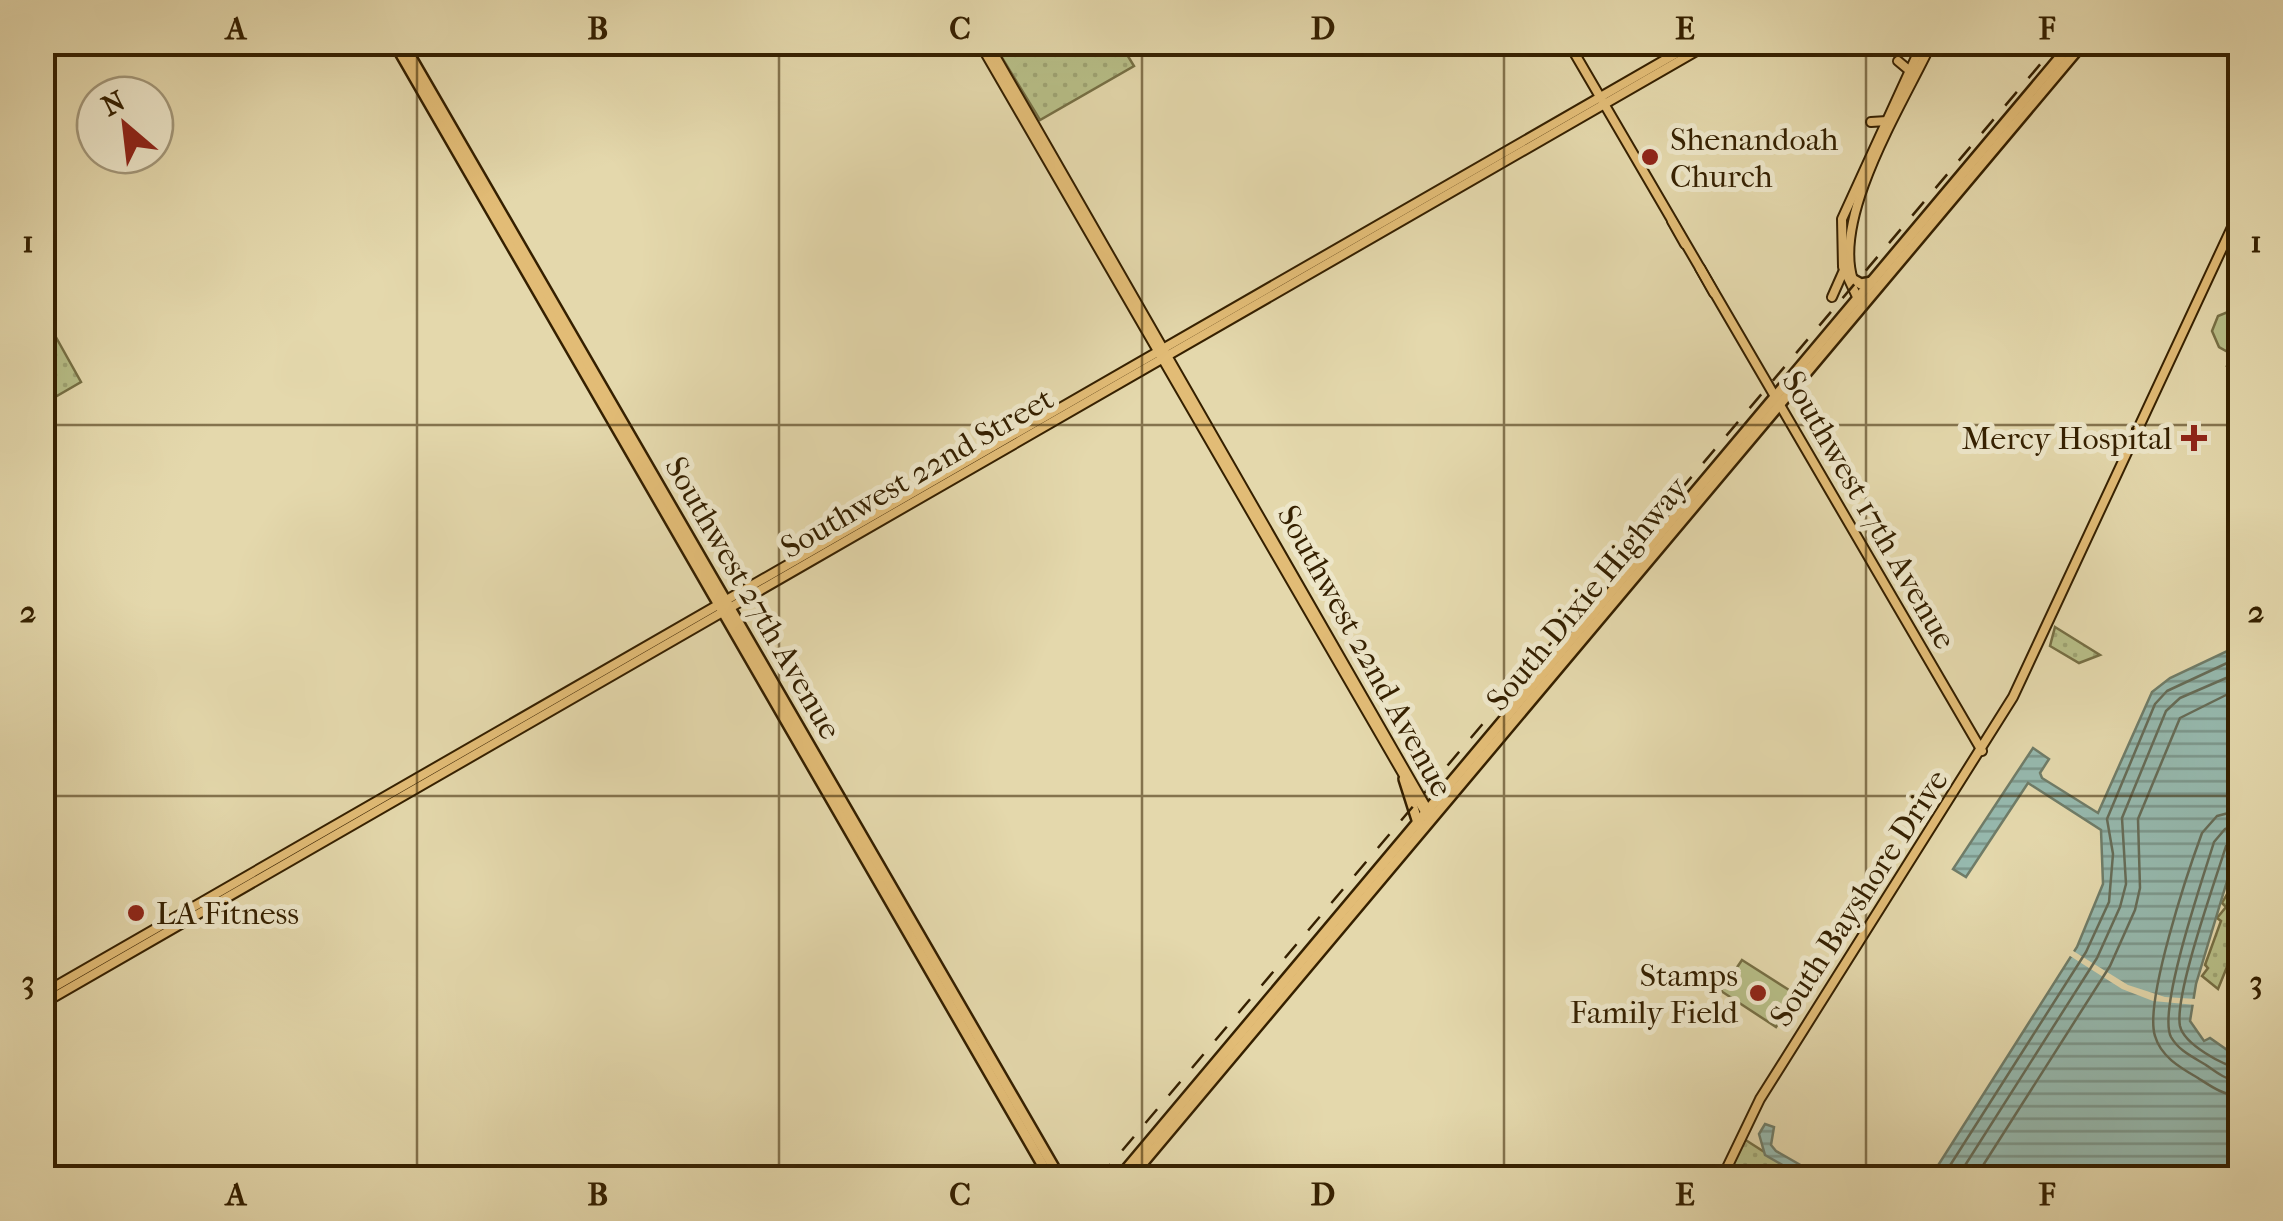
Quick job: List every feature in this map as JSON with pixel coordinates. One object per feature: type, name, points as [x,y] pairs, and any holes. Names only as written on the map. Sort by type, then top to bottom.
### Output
[{"type":"highway","name":"South Dixie Highway","points":[[1858,295],[2073,42]]},
{"type":"highway","name":"South Dixie Highway","points":[[1130,1178],[1248,1038],[1274,994],[1777,401],[1858,295],[2084,42]]},
{"type":"highway","name":"Southwest 27th Avenue","points":[[403,51],[785,703],[1050,1178]]},
{"type":"highway","points":[[1858,295],[1862,284],[1872,282]]},
{"type":"highway","name":"Southwest 27th Avenue","points":[[726,608],[747,652],[759,663],[774,698],[857,842],[1009,1092],[1014,1108],[1060,1178]]},
{"type":"highway","points":[[774,698],[785,703]]},
{"type":"highway","points":[[1404,779],[1426,816]]},
{"type":"highway","name":"South Dixie Highway","points":[[1119,1178],[1257,1021],[1426,816]]},
{"type":"highway","points":[[857,842],[868,848]]},
{"type":"highway","points":[[1130,1178],[1132,1162]]},
{"type":"main road","name":"Southwest 22nd Avenue","points":[[978,42],[1164,354]]},
{"type":"main road","name":"Southwest 22nd Avenue","points":[[987,42],[1426,816]]},
{"type":"main road","name":"Southwest 17th Avenue","points":[[1568,42],[1982,751]]},
{"type":"main road","name":"Southwest 22nd Street","points":[[42,1004],[1696,42]]},
{"type":"main road","name":"Southwest 22nd Street","points":[[1602,100],[1712,42]]},
{"type":"main road","points":[[1858,295],[1836,293],[1844,270],[1845,209],[1883,138],[1923,42]]},
{"type":"main road","points":[[1858,295],[1846,240],[1883,138],[1932,42]]},
{"type":"main road","points":[[1898,61],[1910,72]]},
{"type":"main road","points":[[1871,122],[1887,121]]},
{"type":"main road","points":[[1864,146],[1871,155]]},
{"type":"main road","name":"South Bayshore Drive","points":[[1722,1178],[1760,1099],[1982,751],[2040,644],[2240,210]]},
{"type":"main road","points":[[1844,270],[1858,295]]},
{"type":"main road","name":"Southwest 22nd Avenue","points":[[1246,498],[1404,779]]},
{"type":"main road","name":"Southwest 22nd Street","points":[[42,994],[203,907]]},
{"type":"green space","points":[[993,43],[1120,43],[1134,66],[1040,120]]},
{"type":"green space","points":[[2240,307],[2240,372],[2227,366],[2233,355],[2219,347],[2212,331],[2218,316]]},
{"type":"green space","points":[[43,314],[81,382],[42,404]]},
{"type":"green space","points":[[2055,627],[2100,655],[2079,663],[2050,646]]},
{"type":"green space","points":[[2240,851],[2240,926],[2236,932],[2240,935],[2218,989],[2202,976],[2208,968],[2205,965],[2221,921],[2217,918],[2226,907],[2222,903],[2234,882],[2230,879]]},
{"type":"green space","name":"Stamps Family Field","points":[[1742,960],[1797,995],[1776,1027],[1721,991]]},
{"type":"green space","points":[[1744,1139],[1805,1178],[1726,1178]]},
{"type":"water","points":[[2240,645],[2240,838],[2196,984],[2190,1021],[2204,1041],[2210,1038],[2240,1059],[2240,1178],[1930,1178],[2077,947],[2103,884],[2101,830],[2028,783],[1966,877],[1953,869],[2033,748],[2049,759],[2040,773],[2042,778],[2098,813],[2152,692],[2170,678]]},
{"type":"water","points":[[1765,1124],[1774,1127],[1771,1145],[1776,1151],[1823,1178],[1805,1178],[1765,1155],[1759,1134]]},
{"type":"pier","points":[[2070,949],[2128,985],[2165,997],[2196,999],[2196,1005],[2153,1001],[2122,989],[2067,954]]},
{"type":"railway","points":[[1099,1178],[2059,42]]},
{"type":"place","name":"Shenandoah Church","points":[[1650,157]]},
{"type":"place","name":"Mercy Hospital","points":[[2194,438]]},
{"type":"place","name":"LA Fitness","points":[[136,913]]},
{"type":"place","name":"Stamps Family Field","points":[[1758,993]]}]
